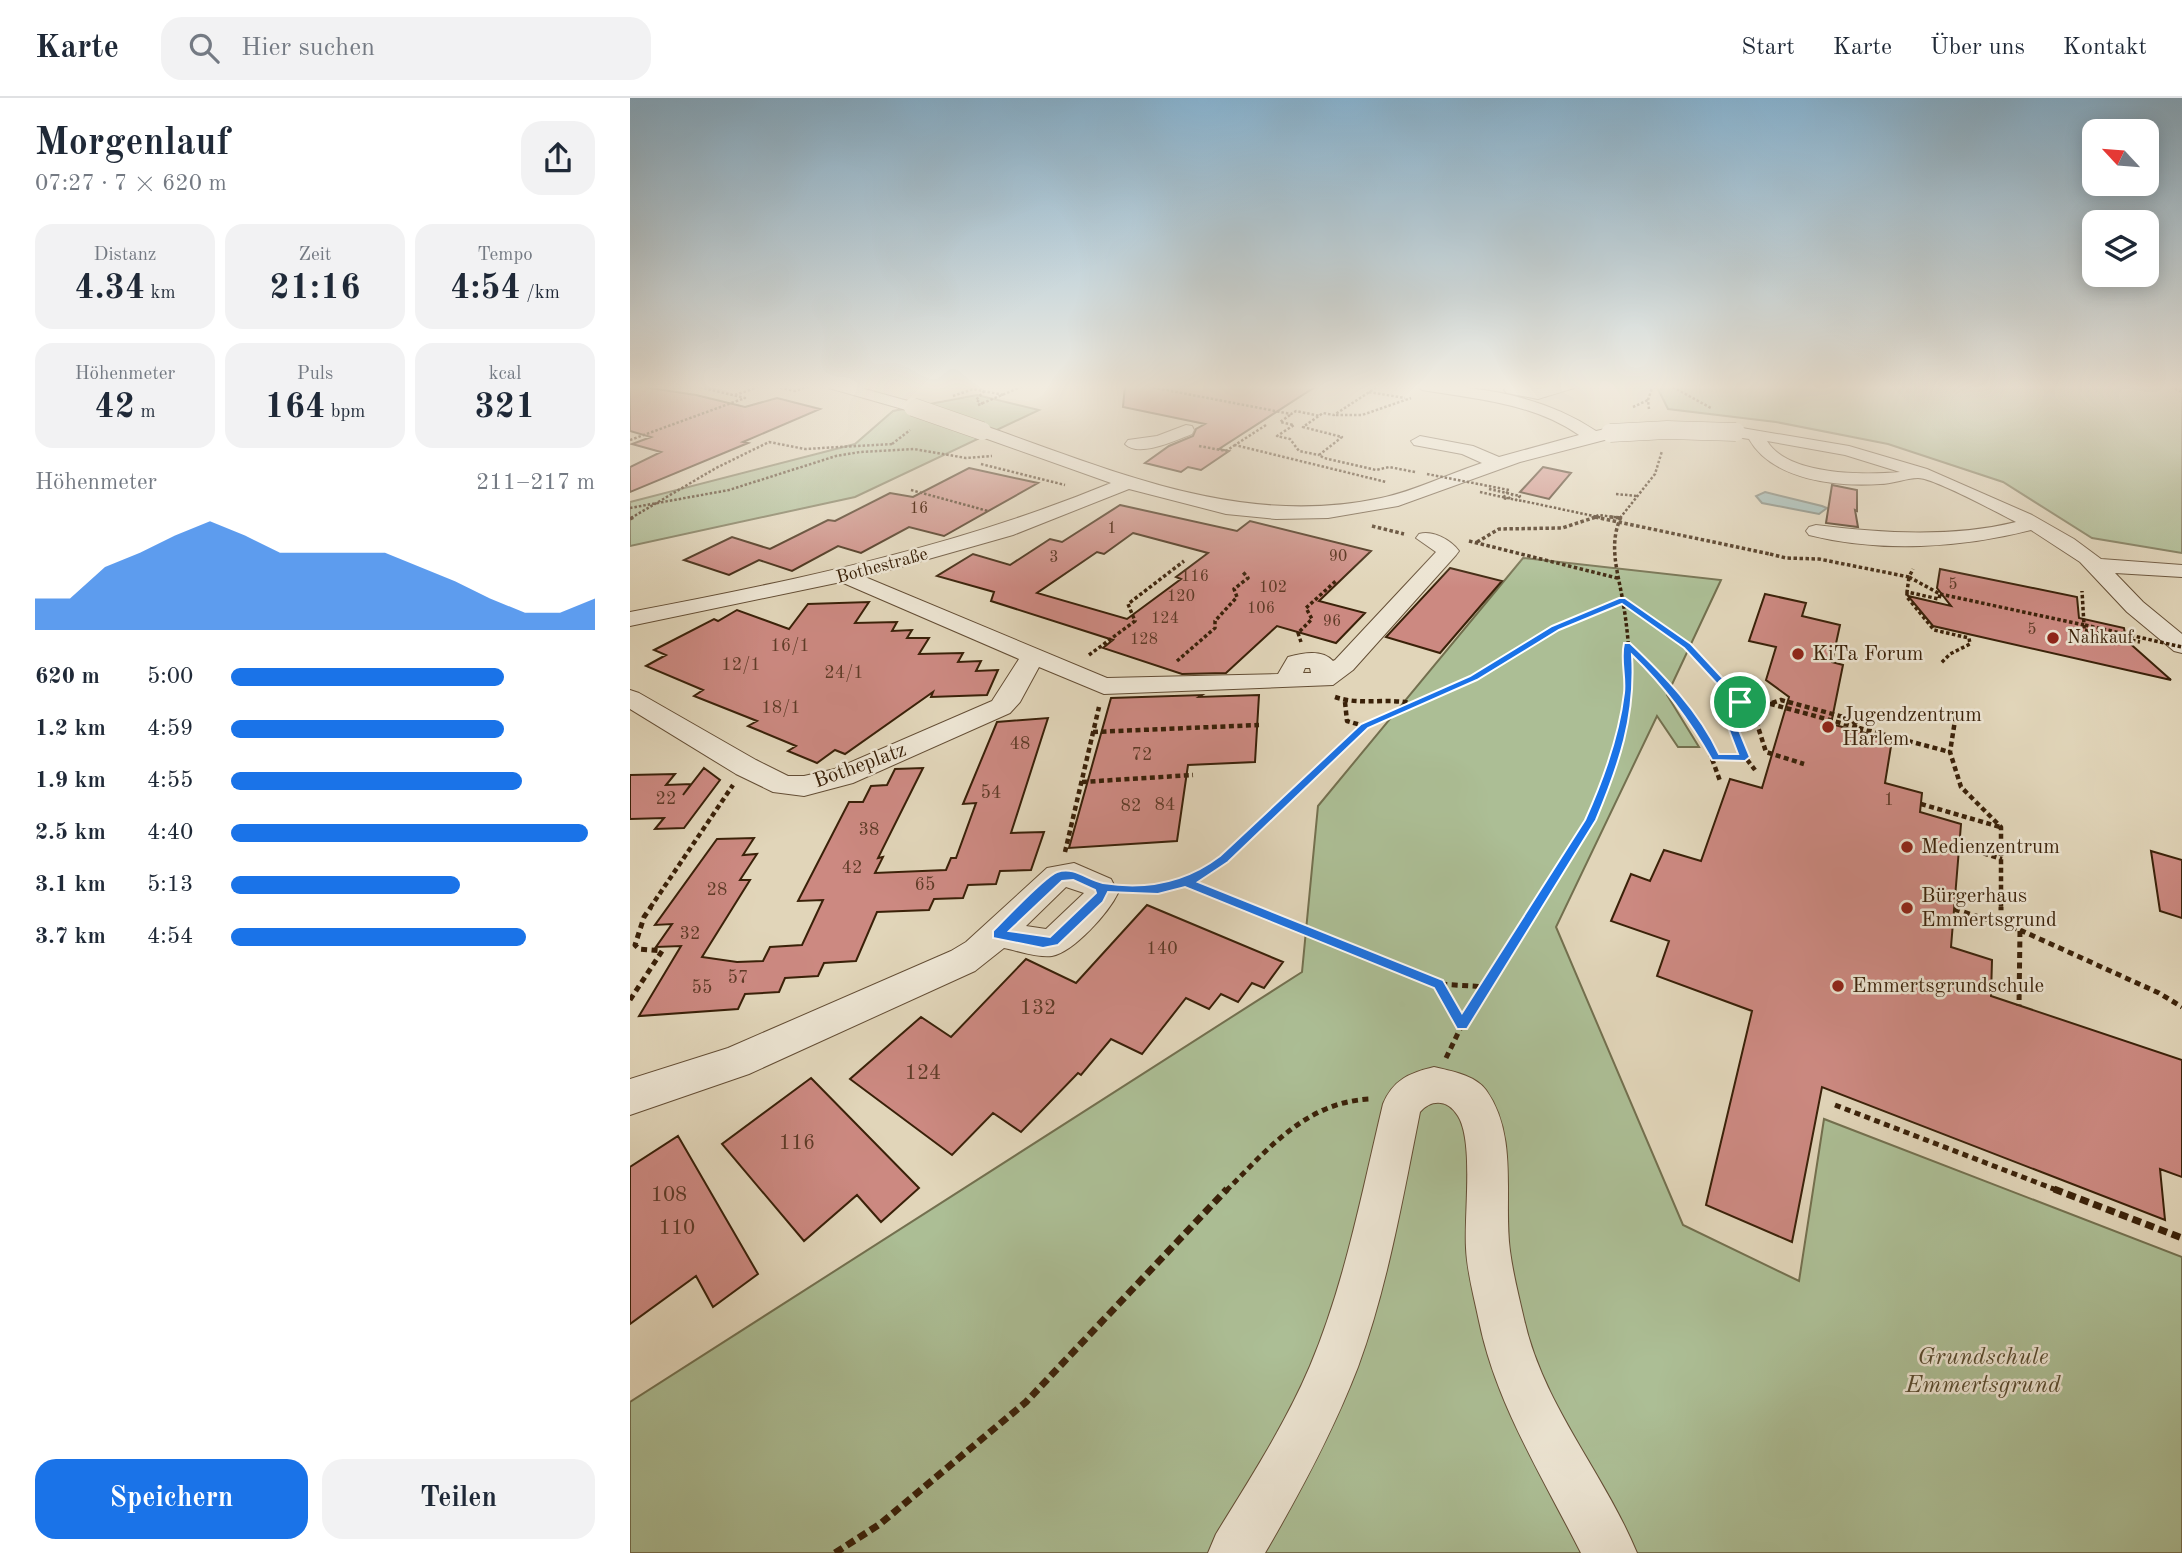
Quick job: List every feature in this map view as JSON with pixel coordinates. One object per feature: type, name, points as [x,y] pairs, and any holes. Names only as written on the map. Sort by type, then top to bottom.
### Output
[{"type":"street","points":[[1044,453],[1126,484],[1213,507],[1267,513],[1317,513],[1386,503],[1498,463],[1535,453]]},
{"type":"street","points":[[1476,453],[1498,463]]},
{"type":"street","points":[[1769,453],[1797,467],[1826,475],[1872,480],[1900,478],[1921,472]]},
{"type":"street","points":[[1853,453],[1921,472],[1976,495],[2060,538],[2097,565],[2130,601],[2182,646]]},
{"type":"street","name":"Bothestraße","points":[[630,619],[845,576],[952,548],[1029,523],[1126,484]]},
{"type":"street","points":[[1816,531],[1870,538],[1937,540],[1984,535],[2033,524]]},
{"type":"street","points":[[845,576],[1104,686],[1295,680],[1290,676],[1291,669],[1297,662],[1306,660],[1322,663],[1324,680],[1344,665],[1449,551],[1426,538]]},
{"type":"street","points":[[2097,565],[2182,571]]},
{"type":"street","name":"Botheplatz","points":[[630,698],[770,780],[793,786],[821,783],[843,776],[1001,707],[1007,702],[1033,656]]},
{"type":"street","points":[[630,1097],[695,1077],[749,1056],[963,961],[998,934],[1058,876],[1074,875],[1100,887],[1102,893],[1099,899],[1054,942],[1043,943],[998,934]]},
{"type":"street","points":[[1235,1553],[1285,1469],[1335,1365],[1418,1094],[1455,1089],[1472,1102],[1482,1126],[1486,1150],[1488,1250],[1505,1335],[1520,1384],[1610,1553]]},
{"type":"path","points":[[630,519],[747,453]]},
{"type":"path","points":[[630,508],[729,490],[836,456],[855,453]]},
{"type":"path","points":[[942,453],[979,458],[1006,453]]},
{"type":"path","points":[[1271,453],[1329,466],[1325,469],[1390,483]]},
{"type":"path","points":[[1308,453],[1376,470],[1389,467],[1509,490],[1503,498],[1508,499],[1510,496]]},
{"type":"path","points":[[835,1553],[880,1524],[1026,1402],[1193,1223],[1285,1132],[1315,1112],[1351,1100],[1418,1094],[1591,820],[1604,789],[1625,720],[1630,689],[1614,546],[1616,528],[1658,471],[1660,453]]},
{"type":"path","points":[[1317,463],[1324,458]]},
{"type":"path","points":[[981,464],[1103,494]]},
{"type":"path","points":[[911,490],[1029,523]]},
{"type":"path","points":[[1502,492],[1520,496],[1516,500]]},
{"type":"path","points":[[1487,494],[1510,496],[1516,500],[1770,554],[1819,559],[1909,577],[1940,594],[2182,646]]},
{"type":"path","points":[[1616,494],[1637,496]]},
{"type":"path","points":[[1317,513],[1426,538],[1476,542],[1617,579]]},
{"type":"path","points":[[1476,542],[1499,529],[1562,528],[1580,524],[1599,515],[1621,518]]},
{"type":"path","points":[[1080,662],[1135,621],[1128,604],[1184,561]]},
{"type":"path","points":[[1913,569],[1909,577],[1907,597],[1934,630],[1969,638],[1970,644],[1950,654],[1941,663]]},
{"type":"path","points":[[1173,664],[1215,628],[1215,621],[1237,597],[1234,589],[1248,578],[1242,571]]},
{"type":"path","points":[[1298,634],[1312,619],[1306,608],[1337,580]]},
{"type":"path","points":[[2082,591],[2084,630],[2135,641]]},
{"type":"path","points":[[1907,592],[1939,599],[1940,594]]},
{"type":"path","points":[[1622,600],[1688,646],[1740,702]]},
{"type":"path","points":[[1100,887],[1158,889],[1186,883],[1205,874],[1364,726],[1474,678],[1556,628],[1622,600]]},
{"type":"path","points":[[1627,645],[1674,695],[1706,736],[1715,757],[1720,781]]},
{"type":"path","points":[[1070,831],[1101,699]]},
{"type":"path","points":[[1364,726],[1347,720],[1345,702],[1400,699],[1414,704]]},
{"type":"path","points":[[1755,770],[1745,757],[1724,704],[1771,704],[1950,752]]},
{"type":"path","points":[[1751,705],[1766,752],[1804,764]]},
{"type":"path","points":[[1979,713],[1956,714],[1950,752],[1961,786],[2001,827],[2001,924]]},
{"type":"path","points":[[1094,732],[1259,725]]},
{"type":"path","points":[[1715,757],[1745,757]]},
{"type":"path","points":[[630,1000],[662,951],[639,949],[635,944],[644,917],[746,767]]},
{"type":"path","points":[[1082,782],[1193,775]]},
{"type":"path","points":[[1921,804],[2001,827]]},
{"type":"path","points":[[1959,846],[2002,859]]},
{"type":"path","points":[[1186,883],[1439,984],[1488,987]]},
{"type":"path","points":[[1954,909],[2020,930],[2159,993],[2182,1007]]},
{"type":"path","points":[[2019,1006],[2020,930]]},
{"type":"path","points":[[1439,984],[1462,1025]]},
{"type":"path","points":[[1835,1105],[2182,1238]]},
{"type":"green space","points":[[820,453],[948,453],[855,497],[630,546],[630,502]]},
{"type":"green space","points":[[1915,453],[2182,453],[2182,553],[2092,538],[2003,482]]},
{"type":"green space","name":"Grundschule Emmertsgrund","points":[[1523,558],[1721,580],[1667,695],[1699,747],[1678,747],[1657,716],[1556,927],[1683,1225],[1799,1281],[1824,1119],[2182,1257],[2182,1553],[630,1553],[630,1402],[1302,972],[1318,806]]},
{"type":"water","points":[[1765,492],[1827,508],[1819,514],[1762,503],[1756,496]]},
{"type":"building","points":[[659,453],[724,453],[630,492],[630,467]]},
{"type":"building","points":[[1159,453],[1226,453],[1201,470],[1188,467],[1181,472],[1145,463]]},
{"type":"building","points":[[1543,467],[1571,473],[1549,499],[1520,492]]},
{"type":"building","points":[[969,468],[1038,483],[944,536],[909,527],[861,553],[838,546],[792,571],[759,560],[729,575],[684,560],[732,537],[770,549],[828,520],[835,521],[890,493],[913,497]]},
{"type":"building","points":[[1832,485],[1857,490],[1857,511],[1855,510],[1858,527],[1826,523]]},
{"type":"building","points":[[1120,505],[1237,531],[1250,521],[1371,551],[1319,601],[1365,613],[1336,643],[1277,626],[1226,673],[1182,674],[1103,648],[1113,640],[991,601],[994,592],[937,576],[973,554],[1010,565],[1050,539],[1062,542]],"holes":[[[1133,533],[1208,553],[1176,577],[1181,579],[1127,619],[1037,593],[1097,552],[1104,554]]]},
{"type":"building","points":[[1450,568],[1502,581],[1440,653],[1386,637]]},
{"type":"building","points":[[1940,569],[2077,597],[2079,618],[2124,628],[2126,640],[2171,680],[1933,626],[1908,596],[1951,606],[1937,588]]},
{"type":"building","name":"Emmertsgrundschule","points":[[1765,594],[1806,603],[1802,616],[1840,625],[1832,662],[1843,665],[1831,724],[1892,740],[1885,783],[1922,793],[1920,812],[1961,824],[1951,947],[1992,960],[1991,996],[2182,1060],[2182,1177],[2160,1169],[2165,1220],[1822,1087],[1792,1242],[1706,1205],[1752,1011],[1657,976],[1669,941],[1611,921],[1631,874],[1650,881],[1664,850],[1701,861],[1730,779],[1762,788],[1789,697],[1766,680],[1776,647],[1749,641]]},
{"type":"building","points":[[869,602],[855,623],[897,622],[892,631],[912,630],[907,638],[929,638],[919,654],[963,653],[958,662],[981,661],[976,671],[998,670],[987,695],[931,697],[933,692],[845,754],[835,750],[817,763],[788,751],[796,746],[748,726],[757,721],[694,696],[703,690],[646,666],[666,655],[654,650],[737,610],[789,629],[808,604]]},
{"type":"building","points":[[1202,695],[1199,697],[1259,695],[1255,762],[1188,765],[1177,841],[1069,848],[1111,698]]},
{"type":"building","points":[[1048,718],[1011,833],[1044,832],[1031,870],[1000,871],[996,884],[968,885],[963,898],[934,899],[929,910],[877,912],[856,961],[824,963],[818,976],[785,978],[779,992],[745,994],[738,1009],[639,1016],[681,946],[656,947],[672,924],[655,925],[717,839],[754,838],[743,855],[757,854],[740,880],[750,880],[702,957],[737,962],[763,961],[770,947],[802,945],[823,900],[798,901],[849,802],[863,802],[871,786],[887,785],[895,769],[923,768],[878,858],[883,857],[875,873],[946,870],[951,858],[956,858],[976,803],[963,804],[997,722]]},
{"type":"building","points":[[704,768],[720,780],[684,828],[655,829],[664,818],[630,819],[630,775],[675,774],[666,785],[691,784],[683,795]]},
{"type":"building","points":[[2151,851],[2182,860],[2182,918],[2160,911]]},
{"type":"building","points":[[1147,905],[1283,962],[1264,988],[1252,983],[1238,1002],[1221,994],[1209,1009],[1186,998],[1142,1054],[1111,1039],[1081,1075],[1078,1073],[1021,1132],[993,1113],[952,1155],[850,1079],[921,1017],[951,1037],[1026,959],[1076,983]]},
{"type":"building","points":[[811,1078],[919,1188],[881,1222],[857,1195],[804,1241],[722,1144]]},
{"type":"building","points":[[678,1136],[758,1274],[713,1307],[696,1276],[630,1324],[630,1167]]},
{"type":"place","name":"Nahkauf","points":[[2053,638]]},
{"type":"place","name":"KiTa Forum","points":[[1798,654]]},
{"type":"place","name":"Jugendzentrum Harlem","points":[[1828,727]]},
{"type":"place","name":"Medienzentrum","points":[[1907,847]]},
{"type":"place","name":"Bürgerhaus Emmertsgrund","points":[[1907,908]]},
{"type":"place","name":"Emmertsgrundschule","points":[[1838,986]]},
{"type":"route","points":[[1740,702],[1688,646],[1622,600],[1556,628],[1474,678],[1364,726],[1274,813],[1205,874],[1186,883],[1158,889],[1100,887],[1074,875],[1058,876],[998,934],[1043,943],[1054,942],[1099,899],[1102,893],[1100,887],[1158,889],[1186,883],[1439,984],[1462,1025],[1591,820],[1604,789],[1625,720],[1630,689],[1627,645],[1659,676],[1689,713],[1706,736],[1715,757],[1745,757],[1724,704],[1740,702]]}]
